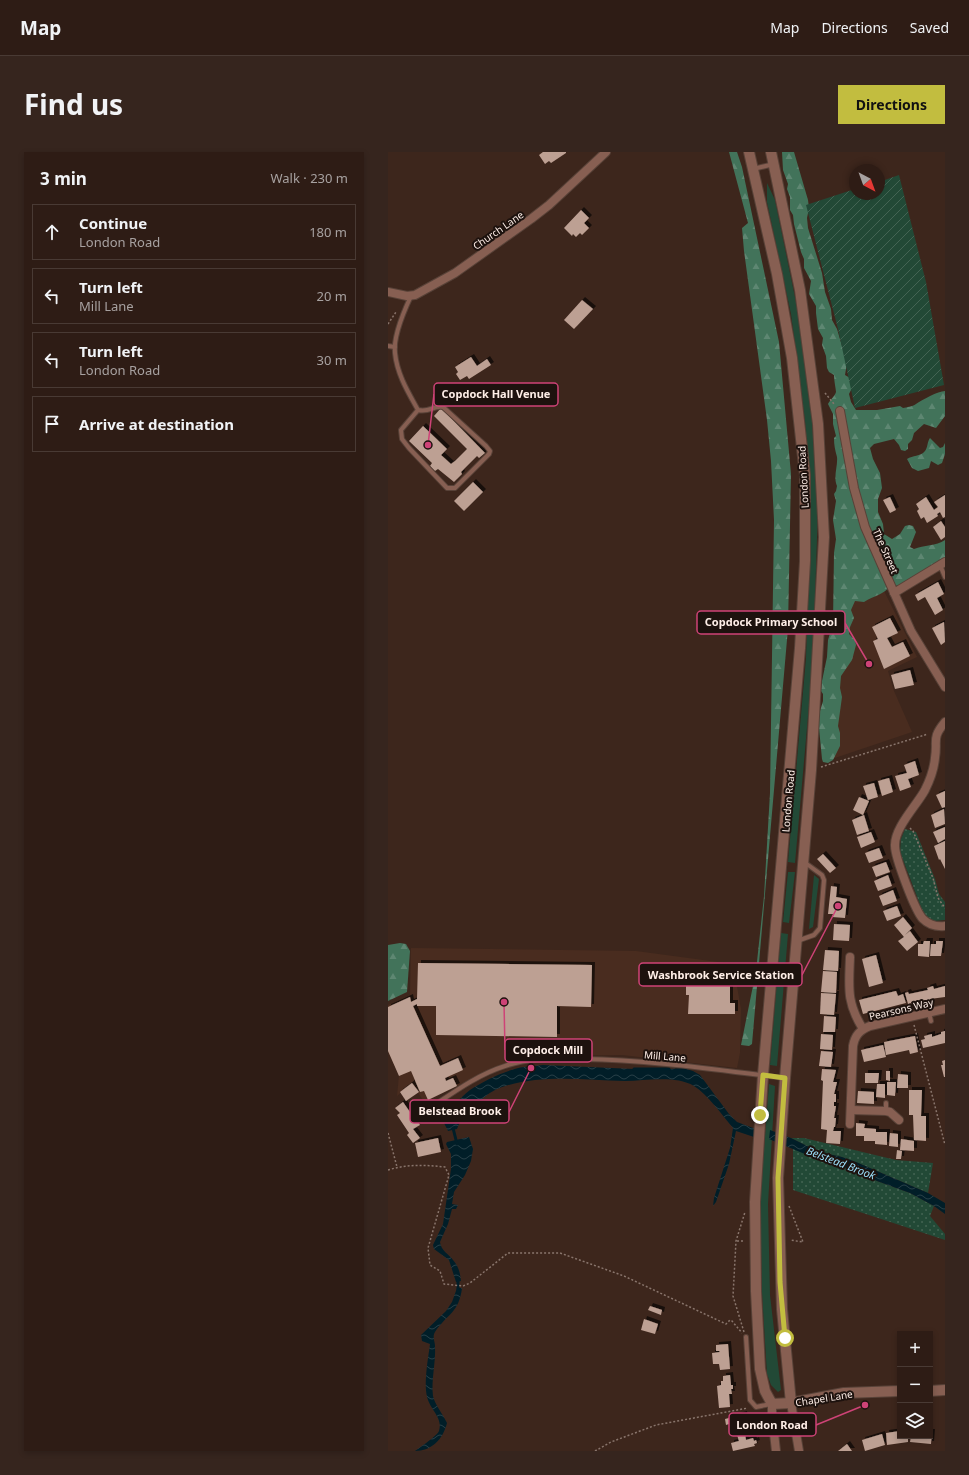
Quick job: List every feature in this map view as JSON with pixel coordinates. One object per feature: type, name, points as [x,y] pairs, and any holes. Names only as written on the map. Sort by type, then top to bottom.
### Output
[{"type":"street","name":"Church Lane","points":[[411,296],[455,273],[525,224],[549,205],[606,152]]},
{"type":"street","name":"London Road","points":[[749,152],[777,274],[792,358],[804,475],[805,506],[805,561],[800,648],[763,1075],[755,1202],[757,1318],[760,1369],[765,1392],[772,1404],[776,1451]]},
{"type":"street","name":"London Road","points":[[771,152],[800,290],[818,424],[824,537],[811,770],[778,1178],[782,1310],[791,1403],[799,1451]]},
{"type":"street","points":[[388,292],[411,296]]},
{"type":"street","name":"The Street","points":[[840,411],[854,488],[865,527],[911,631],[945,687]]},
{"type":"street","points":[[894,593],[942,563]]},
{"type":"street","points":[[945,722],[935,737],[935,758],[932,773],[925,790],[903,824],[896,838],[895,845],[898,858],[917,911],[922,918],[933,926],[945,926]]},
{"type":"street","name":"Pearsons Way","points":[[850,957],[849,998],[855,1016],[863,1029]]},
{"type":"street","name":"Pearsons Way","points":[[850,1124],[853,1046],[855,1037],[863,1029],[912,1017],[930,1017],[945,1009]]},
{"type":"street","points":[[851,1110],[886,1107],[899,1120]]},
{"type":"street","points":[[933,1391],[945,1390]]},
{"type":"street","name":"Chapel Lane","points":[[772,1404],[791,1403],[844,1393],[897,1391]]},
{"type":"lane","points":[[753,169],[774,164]]},
{"type":"lane","points":[[411,296],[403,316],[395,347],[405,385],[418,410],[425,412],[438,406],[444,407],[490,451],[489,454],[455,488],[447,488],[408,448],[402,439],[401,430],[418,410]]},
{"type":"lane","points":[[388,346],[395,347]]},
{"type":"lane","points":[[942,563],[945,577]]},
{"type":"lane","points":[[797,941],[814,935],[820,928],[824,887],[822,875],[804,862]]},
{"type":"lane","name":"Mill Lane","points":[[424,1112],[458,1090],[496,1069],[532,1059],[614,1060],[705,1068],[785,1078]]},
{"type":"lane","points":[[746,1337],[749,1396],[756,1407],[772,1404]]},
{"type":"path","points":[[811,378],[840,411]]},
{"type":"path","points":[[811,770],[928,734],[935,737]]},
{"type":"path","points":[[903,824],[913,831],[933,878],[938,898],[945,908]]},
{"type":"path","points":[[912,1017],[945,1146]]},
{"type":"path","points":[[388,1133],[397,1167]]},
{"type":"path","points":[[388,1170],[397,1167],[424,1165],[445,1167],[449,1175],[428,1248],[430,1265],[440,1271],[444,1284],[463,1286],[470,1283],[508,1253],[560,1254],[624,1276],[726,1324],[730,1320],[746,1337]]},
{"type":"path","points":[[789,1206],[803,1242],[790,1240]]},
{"type":"path","points":[[745,1211],[736,1241],[733,1296],[746,1337]]},
{"type":"path","points":[[736,1241],[749,1240]]},
{"type":"path","points":[[595,1451],[611,1442],[656,1425],[756,1407]]},
{"type":"shaded area","points":[[876,575],[917,657],[888,671],[894,691],[912,732],[826,761],[842,612]]},
{"type":"shaded area","points":[[411,948],[636,951],[733,964],[741,1009],[740,1053],[737,1068],[622,1055],[532,1056],[500,1066],[424,1102],[412,1083],[397,1096],[399,1075],[388,1052],[388,1005],[410,995]]},
{"type":"green space","points":[[729,152],[737,152],[742,167],[779,342],[791,474],[788,628],[752,1044],[749,1046],[741,1045],[756,971],[764,896],[770,793],[774,520],[767,420],[744,251],[742,228],[748,223]]},
{"type":"green space","points":[[782,152],[794,152],[808,200],[808,228],[822,273],[825,292],[831,309],[832,320],[837,329],[847,363],[845,375],[850,378],[853,386],[849,394],[851,402],[856,410],[877,410],[900,406],[903,408],[910,407],[934,394],[945,391],[945,416],[936,428],[924,424],[914,433],[912,440],[908,444],[908,449],[905,451],[901,450],[894,439],[874,444],[870,448],[873,459],[880,473],[882,488],[878,499],[878,512],[883,524],[884,534],[892,539],[900,534],[905,526],[913,526],[916,532],[910,547],[914,549],[945,540],[945,560],[899,586],[891,585],[882,593],[864,602],[855,601],[851,610],[854,618],[849,634],[855,640],[856,645],[852,660],[841,676],[840,688],[842,697],[838,726],[840,733],[840,746],[833,760],[828,763],[823,762],[822,759],[818,718],[823,701],[823,694],[821,691],[827,657],[828,640],[833,623],[834,553],[836,539],[833,520],[836,501],[834,494],[837,486],[835,479],[837,457],[834,443],[834,438],[836,436],[833,424],[833,414],[828,404],[835,395],[836,391],[834,375],[829,372],[827,368],[826,356],[822,345],[823,338],[818,329],[816,306],[809,294],[811,281],[804,268],[804,259],[794,224],[793,215],[790,210],[790,197],[787,189],[788,184],[783,170]]},
{"type":"green space","points":[[899,175],[926,282],[944,385],[855,408],[838,329],[806,205],[849,191],[849,200],[885,200],[885,180]]},
{"type":"green space","points":[[767,183],[775,200],[798,312],[812,421],[818,508],[813,660],[795,863],[788,862],[806,658],[811,506],[805,421],[791,314],[767,202]]},
{"type":"green space","points":[[930,438],[940,448],[943,447],[945,443],[945,454],[942,463],[938,465],[931,461],[929,468],[918,471],[912,468],[907,459],[923,453]]},
{"type":"green space","points":[[905,829],[916,832],[935,879],[939,894],[945,902],[945,920],[934,921],[924,915],[900,852],[901,839]]},
{"type":"green space","points":[[788,872],[795,872],[789,923],[783,922]]},
{"type":"green space","points":[[814,875],[819,879],[813,927],[809,929]]},
{"type":"green space","points":[[781,933],[788,934],[777,1066],[770,1065]]},
{"type":"green space","points":[[400,943],[406,944],[410,951],[407,992],[388,1001],[388,945]]},
{"type":"green space","points":[[769,1084],[775,1086],[768,1204],[770,1295],[781,1390],[778,1392],[771,1385],[767,1374],[762,1293],[760,1201]]},
{"type":"green space","points":[[791,1138],[804,1138],[896,1160],[933,1163],[928,1193],[856,1162],[819,1152]]},
{"type":"green space","points":[[793,1148],[819,1160],[858,1172],[877,1181],[910,1193],[934,1206],[930,1216],[945,1234],[945,1240],[793,1190]]},
{"type":"water","points":[[543,1065],[657,1070],[683,1068],[693,1071],[700,1075],[729,1114],[737,1122],[764,1132],[763,1140],[736,1131],[729,1164],[716,1202],[713,1206],[714,1198],[730,1148],[733,1128],[715,1106],[699,1090],[686,1083],[660,1079],[625,1081],[547,1079],[517,1083],[502,1087],[489,1093],[473,1108],[459,1124],[457,1129],[448,1131],[443,1121],[452,1108],[470,1090],[489,1079],[511,1070]]},
{"type":"water","points":[[770,1130],[791,1138],[819,1152],[856,1162],[928,1193],[945,1203],[945,1214],[934,1206],[910,1193],[877,1181],[858,1172],[819,1160],[769,1139]]},
{"type":"water","points":[[469,1137],[473,1149],[471,1161],[465,1175],[454,1192],[452,1204],[458,1205],[456,1209],[452,1209],[448,1224],[440,1242],[443,1250],[455,1263],[460,1273],[461,1281],[456,1282],[449,1260],[434,1249],[433,1245],[443,1224],[451,1169],[451,1154],[446,1144],[447,1142]]},
{"type":"water","points":[[457,1288],[462,1288],[458,1303],[452,1313],[439,1326],[434,1336],[435,1352],[433,1396],[435,1403],[447,1423],[443,1434],[436,1443],[427,1449],[415,1451],[435,1436],[440,1427],[440,1423],[428,1400],[426,1387],[426,1372],[430,1344],[422,1341],[421,1335],[446,1311],[452,1302]]},
{"type":"building","points":[[543,152],[566,153],[551,163],[549,161],[545,164],[539,155]]},
{"type":"building","points":[[581,210],[589,218],[584,223],[589,228],[582,235],[580,233],[576,237],[573,234],[572,236],[564,228]]},
{"type":"building","points":[[582,300],[593,309],[574,329],[564,320]]},
{"type":"building","points":[[471,357],[477,366],[487,359],[491,365],[469,379],[467,376],[460,380],[456,374],[458,372],[455,367]]},
{"type":"building","points":[[441,408],[485,453],[479,458],[477,456],[461,472],[462,474],[454,482],[438,469],[435,471],[430,466],[432,463],[409,441],[423,426],[447,449],[441,455],[451,464],[467,449],[434,416]]},
{"type":"building","points":[[473,482],[483,492],[464,511],[454,501]]},
{"type":"building","points":[[945,495],[945,517],[943,518],[940,512],[937,514],[938,516],[927,523],[924,517],[921,519],[917,511],[919,509],[916,504],[926,497],[934,510],[938,507],[934,502]]},
{"type":"building","points":[[890,497],[896,510],[890,513],[883,500]]},
{"type":"building","points":[[941,521],[945,527],[945,537],[941,540],[933,527]]},
{"type":"building","points":[[938,582],[944,594],[937,598],[943,610],[935,615],[925,597],[918,601],[915,595]]},
{"type":"building","points":[[890,618],[898,633],[887,638],[892,647],[903,642],[910,656],[884,669],[873,641],[878,639],[872,627]]},
{"type":"building","points":[[944,622],[945,642],[941,645],[932,628]]},
{"type":"building","points":[[910,670],[914,685],[895,689],[891,675]]},
{"type":"building","points":[[915,761],[919,775],[908,779],[911,787],[900,791],[895,776],[907,773],[904,765]]},
{"type":"building","points":[[889,778],[893,792],[882,796],[878,781]]},
{"type":"building","points":[[874,783],[878,797],[868,800],[863,786]]},
{"type":"building","points":[[945,791],[945,807],[942,808],[936,795]]},
{"type":"building","points":[[859,797],[869,801],[863,815],[853,810]]},
{"type":"building","points":[[944,809],[945,824],[935,828],[931,815]]},
{"type":"building","points":[[864,815],[869,831],[857,835],[852,820]]},
{"type":"building","points":[[945,827],[945,839],[938,843],[933,832]]},
{"type":"building","points":[[871,832],[875,842],[861,848],[857,837]]},
{"type":"building","points":[[945,841],[945,869],[940,859],[939,860],[934,846]]},
{"type":"building","points":[[879,848],[883,858],[869,863],[865,853]]},
{"type":"building","points":[[823,854],[836,868],[830,873],[817,859]]},
{"type":"building","points":[[886,862],[890,872],[876,877],[872,867]]},
{"type":"building","points":[[888,875],[892,886],[878,891],[874,881]]},
{"type":"building","points":[[831,886],[837,887],[836,897],[847,899],[845,918],[832,917],[833,914],[828,914]]},
{"type":"building","points":[[893,890],[897,901],[883,906],[879,896]]},
{"type":"building","points":[[897,906],[901,916],[887,921],[883,911]]},
{"type":"building","points":[[903,917],[912,928],[905,935],[910,931],[918,942],[907,951],[898,941],[904,937],[894,925]]},
{"type":"building","points":[[834,924],[850,925],[849,941],[833,940]]},
{"type":"building","points":[[924,941],[930,941],[929,957],[918,956],[918,944],[923,944]]},
{"type":"building","points":[[936,941],[943,941],[941,956],[930,956],[931,944],[936,944]]},
{"type":"building","points":[[825,950],[839,951],[838,971],[823,970]]},
{"type":"building","points":[[876,955],[883,983],[869,987],[862,959]]},
{"type":"building","points":[[418,963],[592,965],[591,1007],[557,1006],[557,1037],[436,1035],[436,1006],[417,1006],[417,1004],[413,1006],[440,1066],[458,1058],[463,1070],[445,1078],[446,1081],[453,1078],[457,1086],[428,1100],[424,1091],[420,1092],[411,1071],[399,1076],[388,1051],[388,1007],[410,997],[411,1002],[417,999]]},
{"type":"building","points":[[730,967],[730,1003],[735,1003],[735,1014],[688,1014],[689,995],[686,995],[686,968]]},
{"type":"building","points":[[823,971],[837,972],[836,993],[821,992]]},
{"type":"building","points":[[933,986],[934,989],[945,986],[945,997],[908,1004],[905,993],[908,992],[909,994],[928,990],[927,988]]},
{"type":"building","points":[[896,991],[898,996],[903,994],[906,1003],[863,1014],[859,1000]]},
{"type":"building","points":[[821,993],[836,994],[834,1015],[820,1014]]},
{"type":"building","points":[[824,1016],[836,1017],[835,1032],[823,1032]]},
{"type":"building","points":[[945,1031],[945,1043],[923,1048],[921,1040],[925,1039],[924,1036],[932,1034],[932,1037]]},
{"type":"building","points":[[821,1034],[833,1035],[832,1050],[820,1049]]},
{"type":"building","points":[[915,1036],[918,1052],[910,1054],[909,1050],[886,1055],[884,1042]]},
{"type":"building","points":[[883,1045],[886,1057],[864,1062],[861,1050]]},
{"type":"building","points":[[821,1051],[833,1052],[831,1067],[819,1066]]},
{"type":"building","points":[[945,1060],[944,1077],[941,1065],[943,1065],[942,1061]]},
{"type":"building","points":[[822,1069],[836,1070],[833,1082],[837,1082],[834,1094],[836,1094],[836,1102],[834,1102],[834,1106],[836,1106],[834,1118],[836,1118],[833,1131],[841,1131],[840,1144],[826,1143],[827,1130],[821,1129]]},
{"type":"building","points":[[886,1071],[890,1071],[890,1081],[886,1080]]},
{"type":"building","points":[[865,1073],[879,1073],[878,1083],[865,1083]]},
{"type":"building","points":[[898,1074],[908,1075],[908,1088],[897,1088]]},
{"type":"building","points":[[887,1082],[896,1082],[895,1096],[887,1095]]},
{"type":"building","points":[[412,1083],[419,1092],[406,1101],[400,1092]]},
{"type":"building","points":[[877,1084],[885,1084],[885,1098],[876,1097]]},
{"type":"building","points":[[909,1090],[922,1090],[921,1116],[926,1116],[926,1141],[914,1140],[913,1115],[909,1115]]},
{"type":"building","points":[[858,1091],[874,1092],[874,1104],[857,1103]]},
{"type":"building","points":[[403,1102],[420,1125],[413,1129],[420,1138],[413,1143],[407,1135],[409,1133],[397,1115],[400,1113],[395,1108]]},
{"type":"building","points":[[856,1123],[865,1124],[864,1128],[876,1129],[876,1132],[887,1132],[887,1145],[875,1144],[875,1141],[864,1141],[864,1136],[856,1136]]},
{"type":"building","points":[[890,1133],[898,1134],[898,1147],[889,1146]]},
{"type":"building","points":[[438,1138],[441,1152],[418,1157],[415,1143]]},
{"type":"building","points":[[901,1139],[914,1141],[914,1151],[900,1150]]},
{"type":"building","points":[[897,1150],[902,1151],[901,1159],[896,1159]]},
{"type":"building","points":[[650,1306],[662,1310],[661,1315],[648,1310]]},
{"type":"building","points":[[644,1319],[658,1324],[655,1334],[641,1330]]},
{"type":"building","points":[[728,1344],[730,1369],[720,1370],[719,1364],[713,1364],[712,1353],[720,1352],[716,1351],[716,1345]]},
{"type":"building","points":[[730,1375],[733,1389],[731,1389],[732,1394],[729,1394],[730,1407],[719,1408],[717,1386],[721,1385],[723,1376]]},
{"type":"building","points":[[744,1414],[745,1419],[742,1420],[743,1424],[747,1423],[748,1427],[744,1428],[746,1440],[753,1438],[757,1443],[754,1444],[755,1446],[733,1451],[731,1443],[739,1441],[737,1435],[733,1436],[729,1424],[726,1425],[725,1419]]},
{"type":"building","points":[[897,1431],[897,1439],[908,1439],[908,1442],[887,1445],[886,1433]]},
{"type":"building","points":[[882,1434],[885,1445],[865,1451],[862,1440]]},
{"type":"building","points":[[910,1439],[931,1439],[931,1444],[910,1442]]},
{"type":"building","points":[[847,1444],[852,1451],[838,1451]]},
{"type":"waterway","name":"Belstead Brook","points":[[634,1069],[669,1069]]},
{"type":"waterway","name":"Belstead Brook","points":[[453,1128],[457,1144]]},
{"type":"waterway","name":"Belstead Brook","points":[[458,1278],[458,1292]]},
{"type":"place","name":"Copdock Hall Venue","points":[[428,445]]},
{"type":"place","name":"Copdock Primary School","points":[[869,664]]},
{"type":"place","name":"Washbrook Service Station","points":[[838,906]]},
{"type":"place","name":"Copdock Mill","points":[[504,1002]]},
{"type":"place","name":"Belstead Brook","points":[[531,1068]]},
{"type":"place","name":"London Road","points":[[865,1405]]},
{"type":"route","points":[[760,1115],[763,1075],[785,1078],[778,1178],[780,1282],[785,1338]]}]
